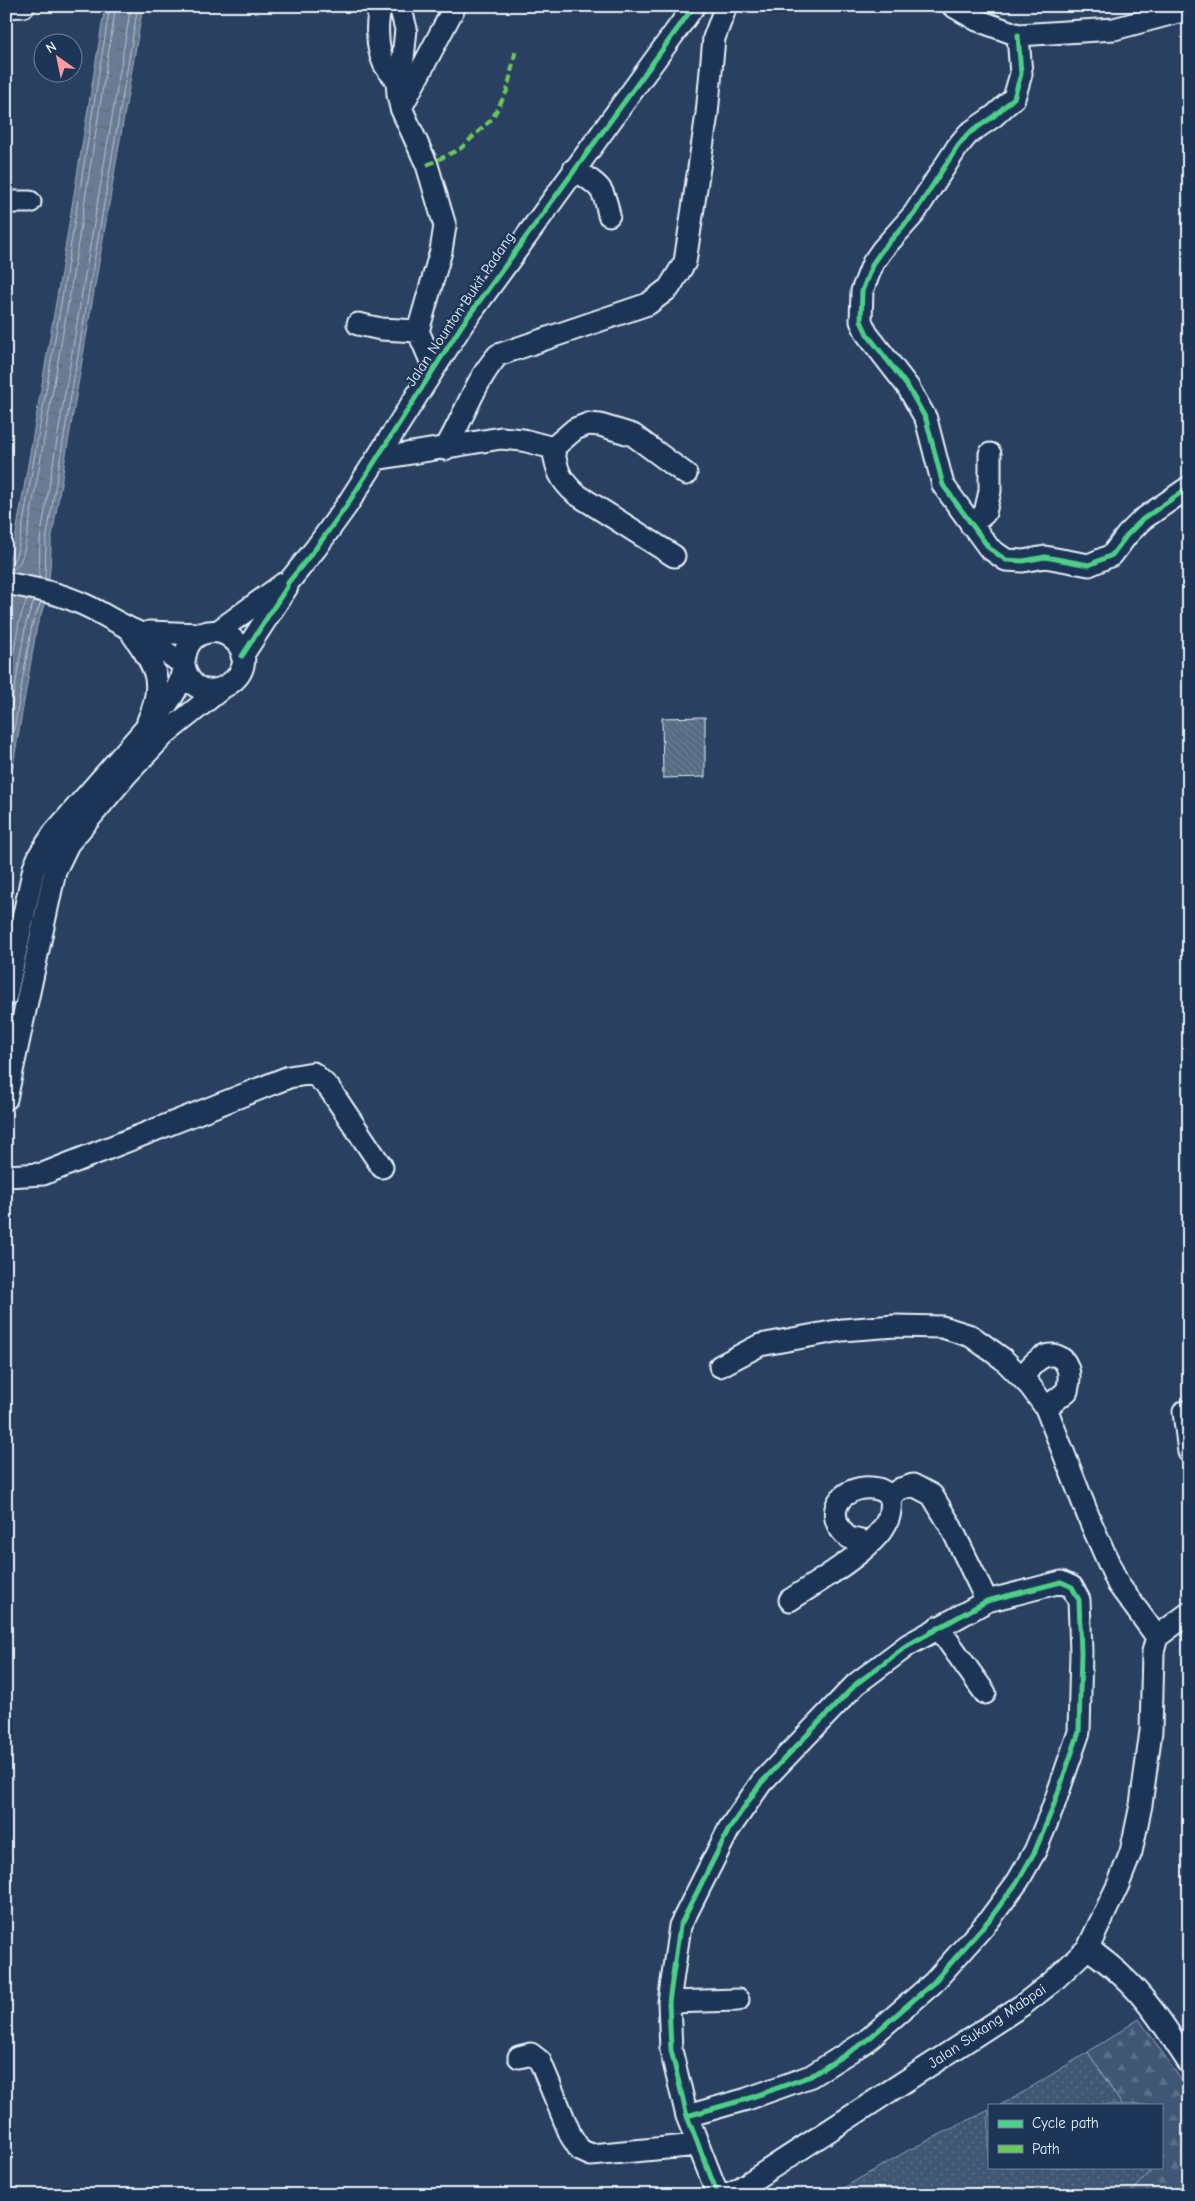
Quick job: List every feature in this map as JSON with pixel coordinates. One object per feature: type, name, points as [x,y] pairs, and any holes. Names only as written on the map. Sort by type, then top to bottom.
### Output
[{"type":"street","points":[[6,7],[24,6]]},
{"type":"street","points":[[382,6],[379,12],[379,38],[383,62],[397,80]]},
{"type":"street","points":[[400,6],[406,29],[403,58],[397,80],[401,108],[427,165],[444,226],[441,251],[418,331],[434,368]]},
{"type":"street","points":[[401,108],[455,6]]},
{"type":"street","name":"Jalan Nounton Bukit Padang","points":[[242,656],[287,587],[287,584],[316,548],[376,459],[462,325],[574,168],[694,6]]},
{"type":"street","points":[[445,449],[486,368],[498,354],[648,304],[668,288],[684,262],[707,114],[714,38],[726,6]]},
{"type":"street","points":[[952,6],[977,20],[1018,34],[1114,29],[1189,9]]},
{"type":"street","points":[[1018,34],[1021,74],[1014,98],[994,116],[968,134],[958,146],[914,214],[873,263],[862,291],[861,321],[867,334],[908,387],[926,419],[943,485],[989,548],[1006,560],[1023,561],[1044,557],[1089,565],[1112,555],[1127,535],[1143,519],[1189,487]]},
{"type":"street","points":[[574,168],[597,185],[604,194],[609,215]]},
{"type":"street","points":[[6,202],[30,202]]},
{"type":"street","points":[[358,324],[381,329],[418,331]]},
{"type":"street","points":[[552,448],[575,429],[588,424],[600,425],[633,435],[686,474]]},
{"type":"street","points":[[376,459],[445,449],[501,438],[523,440],[552,448]]},
{"type":"street","points":[[552,448],[558,473],[566,485],[576,494],[674,556]]},
{"type":"street","points":[[971,525],[985,513],[990,491],[990,454]]},
{"type":"street","points":[[6,583],[50,592],[85,605],[146,638],[184,665],[189,678],[196,686],[206,690],[221,689]]},
{"type":"street","name":"Jalan Nounton Bukit Padang","points":[[209,633],[283,584],[287,584]]},
{"type":"street","points":[[6,1099],[55,871],[63,852],[126,774],[165,734],[221,689],[231,684],[239,675],[242,656],[234,640],[209,633],[136,632]]},
{"type":"street","points":[[136,632],[156,670],[158,683],[152,711],[141,734]]},
{"type":"street","points":[[6,996],[34,868],[40,854],[54,833],[167,704],[180,682],[186,649],[192,640],[209,633]]},
{"type":"street","points":[[6,1176],[43,1174],[289,1077],[313,1073],[329,1088],[382,1167]]},
{"type":"street","points":[[720,1366],[760,1345],[842,1330],[895,1326],[942,1327],[972,1336],[1003,1359],[1023,1379],[1046,1408],[1091,1523],[1118,1584],[1158,1637],[1189,1613]]},
{"type":"street","points":[[1023,1379],[1028,1369],[1040,1357],[1051,1354],[1060,1358],[1067,1366],[1070,1375],[1067,1392],[1046,1408]]},
{"type":"street","points":[[1184,1412],[1189,1452]]},
{"type":"street","points":[[790,1600],[841,1566],[882,1531],[889,1518],[891,1496],[900,1488],[913,1485],[932,1495],[950,1525],[987,1601]]},
{"type":"street","points":[[869,1542],[849,1538],[842,1532],[836,1521],[835,1510],[840,1497],[850,1491],[867,1487],[880,1489],[891,1496]]},
{"type":"street","points":[[687,2116],[748,2098],[811,2076],[865,2042],[933,1983],[989,1920],[1018,1881],[1035,1851],[1052,1810],[1079,1732],[1081,1652],[1079,1600],[1072,1587],[1061,1582],[987,1601],[908,1645],[856,1684],[761,1783],[729,1829],[680,1926],[669,2002],[671,2050],[687,2116],[718,2195]]},
{"type":"street","points":[[938,1627],[985,1693]]},
{"type":"street","name":"Jalan Sukang Mabpai","points":[[726,2195],[739,2189],[1024,2004],[1051,1983],[1088,1948],[1096,1934],[1131,1852],[1141,1805],[1151,1731],[1153,1652],[1158,1637]]},
{"type":"street","points":[[1088,1948],[1122,1975],[1140,1995],[1167,2030],[1189,2064]]},
{"type":"street","points":[[669,2002],[738,2000]]},
{"type":"street","points":[[519,2057],[530,2054],[540,2061],[571,2136],[580,2150],[592,2155],[698,2145]]},
{"type":"green space","points":[[1139,2019],[1189,2091],[1189,2195],[1129,2195],[1154,2168],[1162,2168],[1162,2104],[1121,2104],[1088,2052]]},
{"type":"green space","points":[[1088,2052],[1121,2104],[1002,2104]]},
{"type":"green space","points":[[988,2110],[988,2168],[1154,2168],[1129,2195],[831,2195],[907,2151]]},
{"type":"water","points":[[105,6],[143,6],[51,542],[48,584],[37,626],[6,806],[6,564],[11,554],[16,534]]},
{"type":"building","points":[[705,717],[705,777],[663,778],[662,718]]},
{"type":"marked path","points":[[427,165],[460,149],[492,119],[507,91],[516,49]]},
{"type":"cycle path","points":[[242,656],[287,587],[287,584],[347,505],[462,325],[694,6]]},
{"type":"cycle path","points":[[1018,35],[1021,74],[1014,98],[994,116],[968,134],[958,146],[914,214],[873,263],[862,291],[861,321],[867,334],[908,387],[926,419],[943,485],[989,548],[1006,560],[1023,561],[1045,557],[1089,565],[1112,555],[1127,535],[1143,519],[1189,487]]},
{"type":"cycle path","points":[[687,2116],[747,2099],[811,2076],[865,2042],[933,1983],[989,1920],[1018,1881],[1035,1851],[1052,1810],[1079,1732],[1081,1652],[1079,1600],[1072,1587],[1061,1582],[987,1601],[908,1645],[856,1684],[761,1783],[729,1829],[680,1926],[669,2002],[671,2050],[687,2116],[718,2195]]}]
